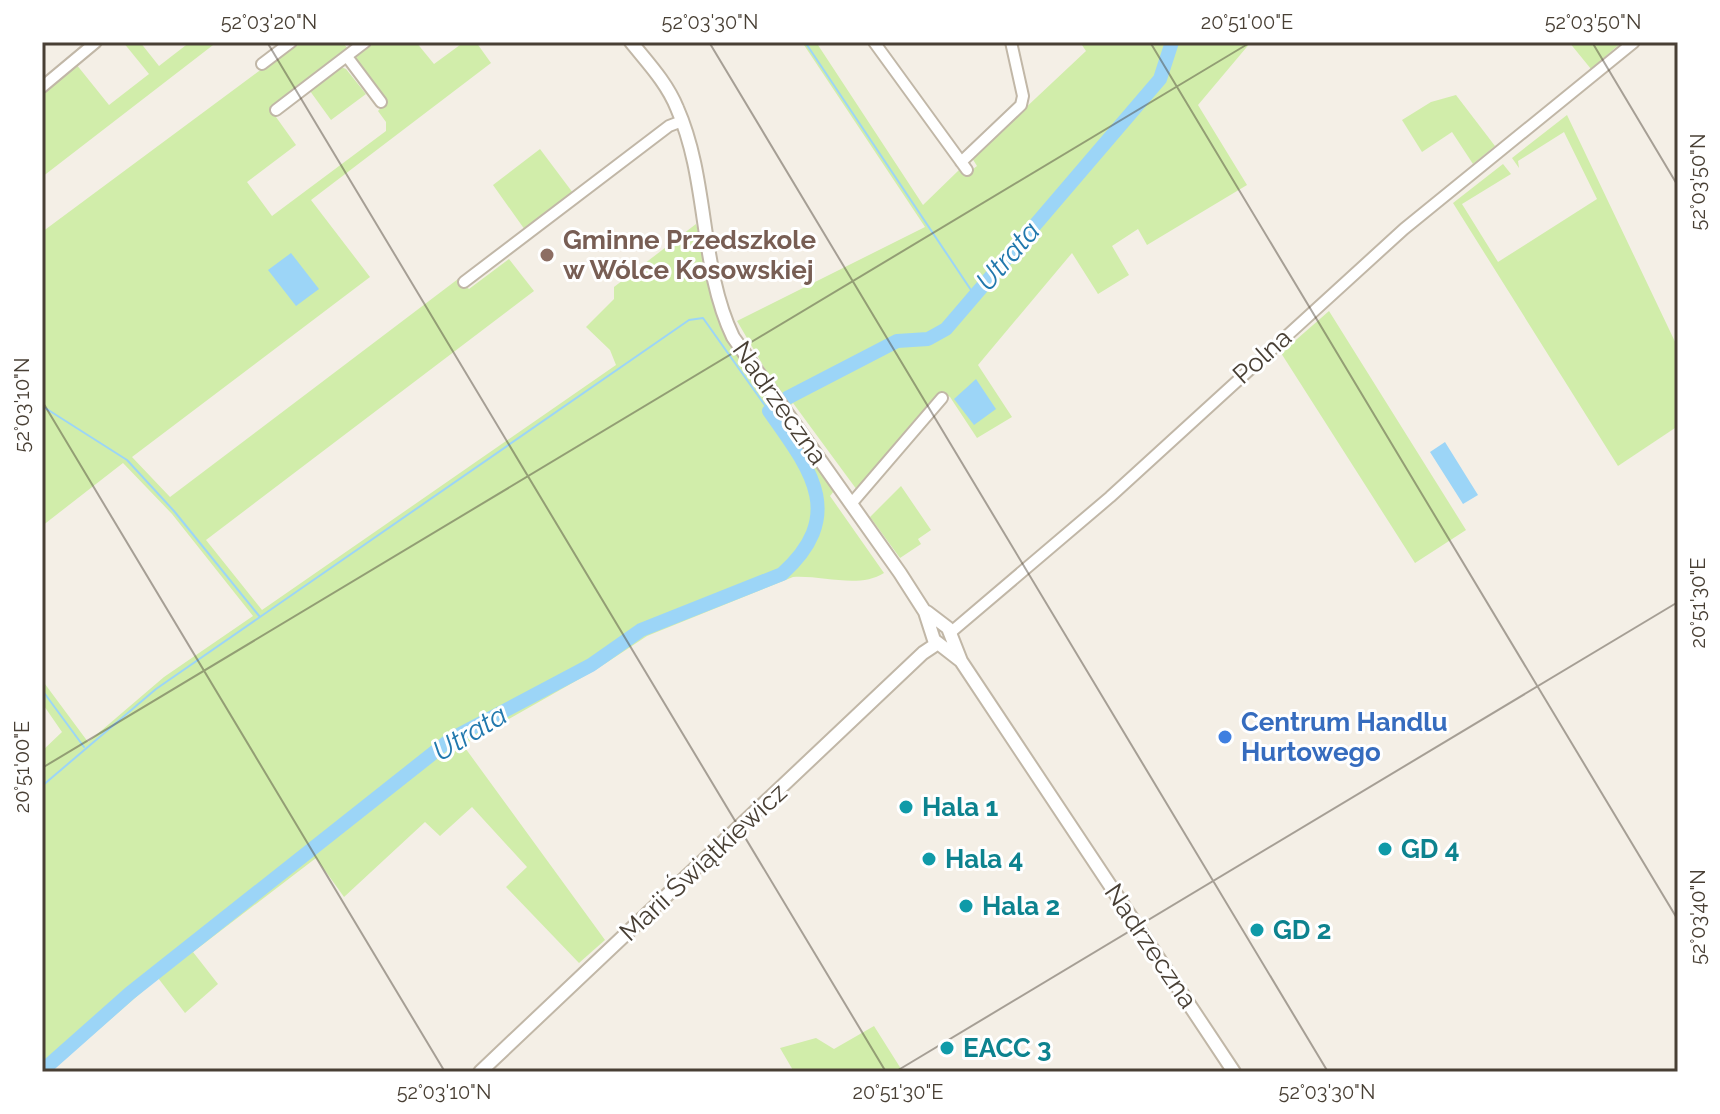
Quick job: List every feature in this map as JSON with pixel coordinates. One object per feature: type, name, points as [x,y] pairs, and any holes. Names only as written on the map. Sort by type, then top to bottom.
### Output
[{"type":"street","points":[[42,87],[96,42]]},
{"type":"street","points":[[262,64],[291,42]]},
{"type":"street","points":[[276,110],[365,42]]},
{"type":"street","name":"Nadrzeczna","points":[[631,42],[667,88],[682,121],[719,298],[729,327],[746,359],[961,661],[1234,1072]]},
{"type":"street","points":[[874,42],[964,166],[1021,105],[1022,90],[1011,42]]},
{"type":"street","name":"Polna","points":[[941,634],[970,617],[1110,497],[1404,229],[1634,42]]},
{"type":"street","points":[[348,58],[381,102]]},
{"type":"street","points":[[464,282],[669,126],[682,121]]},
{"type":"street","points":[[851,504],[942,398]]},
{"type":"street","name":"Marii Świątkiewicz","points":[[480,1072],[941,634]]},
{"type":"green space","points":[[123,42],[140,42],[159,66],[190,42],[217,42],[42,177],[42,92],[76,64],[109,105],[149,74]]},
{"type":"green space","points":[[298,42],[342,42],[351,52],[271,110],[296,145],[247,182],[272,216],[386,131],[386,122],[378,111],[386,102],[355,59],[355,54],[372,42],[416,42],[434,64],[464,42],[476,42],[491,63],[311,200],[370,277],[132,457],[170,497],[458,279],[469,289],[509,259],[534,291],[206,540],[262,610],[616,365],[610,350],[586,327],[614,299],[614,287],[696,224],[727,337],[834,491],[830,496],[884,573],[874,578],[852,581],[793,577],[647,636],[597,669],[463,745],[605,940],[579,963],[506,887],[527,867],[472,807],[440,836],[425,822],[344,897],[316,858],[193,952],[218,984],[185,1013],[158,978],[50,1072],[42,1072],[42,751],[62,732],[42,703],[42,680],[88,742],[164,677],[253,616],[172,514],[123,463],[42,526],[42,232]]},
{"type":"green space","points":[[802,42],[816,42],[923,205],[959,170],[964,176],[977,166],[972,158],[1086,51],[1080,42],[1251,42],[1198,105],[1247,185],[1147,245],[1138,229],[1112,246],[1129,275],[1098,294],[1072,253],[978,365],[1012,417],[977,438],[950,397],[943,393],[857,490],[793,403],[788,408],[737,321],[925,227]]},
{"type":"green space","points":[[1569,42],[1622,42],[1591,69]]},
{"type":"green space","points":[[341,67],[366,94],[331,120],[310,91]]},
{"type":"green space","points":[[1456,95],[1495,146],[1473,164],[1452,132],[1422,152],[1402,120],[1431,102]]},
{"type":"green space","points":[[1567,115],[1678,348],[1678,426],[1618,466],[1453,203],[1503,164],[1511,174],[1462,204],[1498,262],[1597,199],[1564,132],[1518,161],[1519,168],[1512,158]]},
{"type":"green space","points":[[540,149],[573,193],[525,230],[493,185]]},
{"type":"green space","points":[[1329,311],[1466,530],[1415,563],[1281,353]]},
{"type":"green space","points":[[901,486],[931,530],[918,539],[921,544],[900,558],[870,517]]},
{"type":"green space","points":[[874,1026],[903,1072],[794,1072],[780,1048],[816,1038],[834,1049]]},
{"type":"water","points":[[291,253],[319,289],[296,306],[268,270]]},
{"type":"water","points":[[976,379],[996,409],[974,425],[954,399]]},
{"type":"water","points":[[1445,442],[1478,495],[1463,504],[1430,452]]},
{"type":"waterway","points":[[805,42],[975,296]]},
{"type":"waterway","name":"Utrata","points":[[787,398],[897,341],[928,339],[946,329],[1160,79],[1172,42]]},
{"type":"waterway","points":[[42,786],[156,689],[689,320],[703,318],[769,411]]},
{"type":"waterway","points":[[42,406],[127,460],[174,511],[260,617]]},
{"type":"waterway","name":"Utrata","points":[[42,1071],[130,993],[451,739],[591,665],[641,630],[782,574],[802,552],[813,532],[818,512],[816,492],[809,473],[769,411],[773,408]]},
{"type":"waterway","points":[[42,690],[84,747]]},
{"type":"place","name":"Gminne Przedszkole w Wólce Kosowskiej","points":[[547,255]]},
{"type":"place","name":"Centrum Handlu Hurtowego","points":[[1225,737]]},
{"type":"place","name":"Hala 1","points":[[906,807]]},
{"type":"place","name":"GD 4","points":[[1385,849]]},
{"type":"place","name":"Hala 4","points":[[929,859]]},
{"type":"place","name":"Hala 2","points":[[966,906]]},
{"type":"place","name":"GD 2","points":[[1257,930]]},
{"type":"place","name":"EACC 3","points":[[947,1048]]}]
